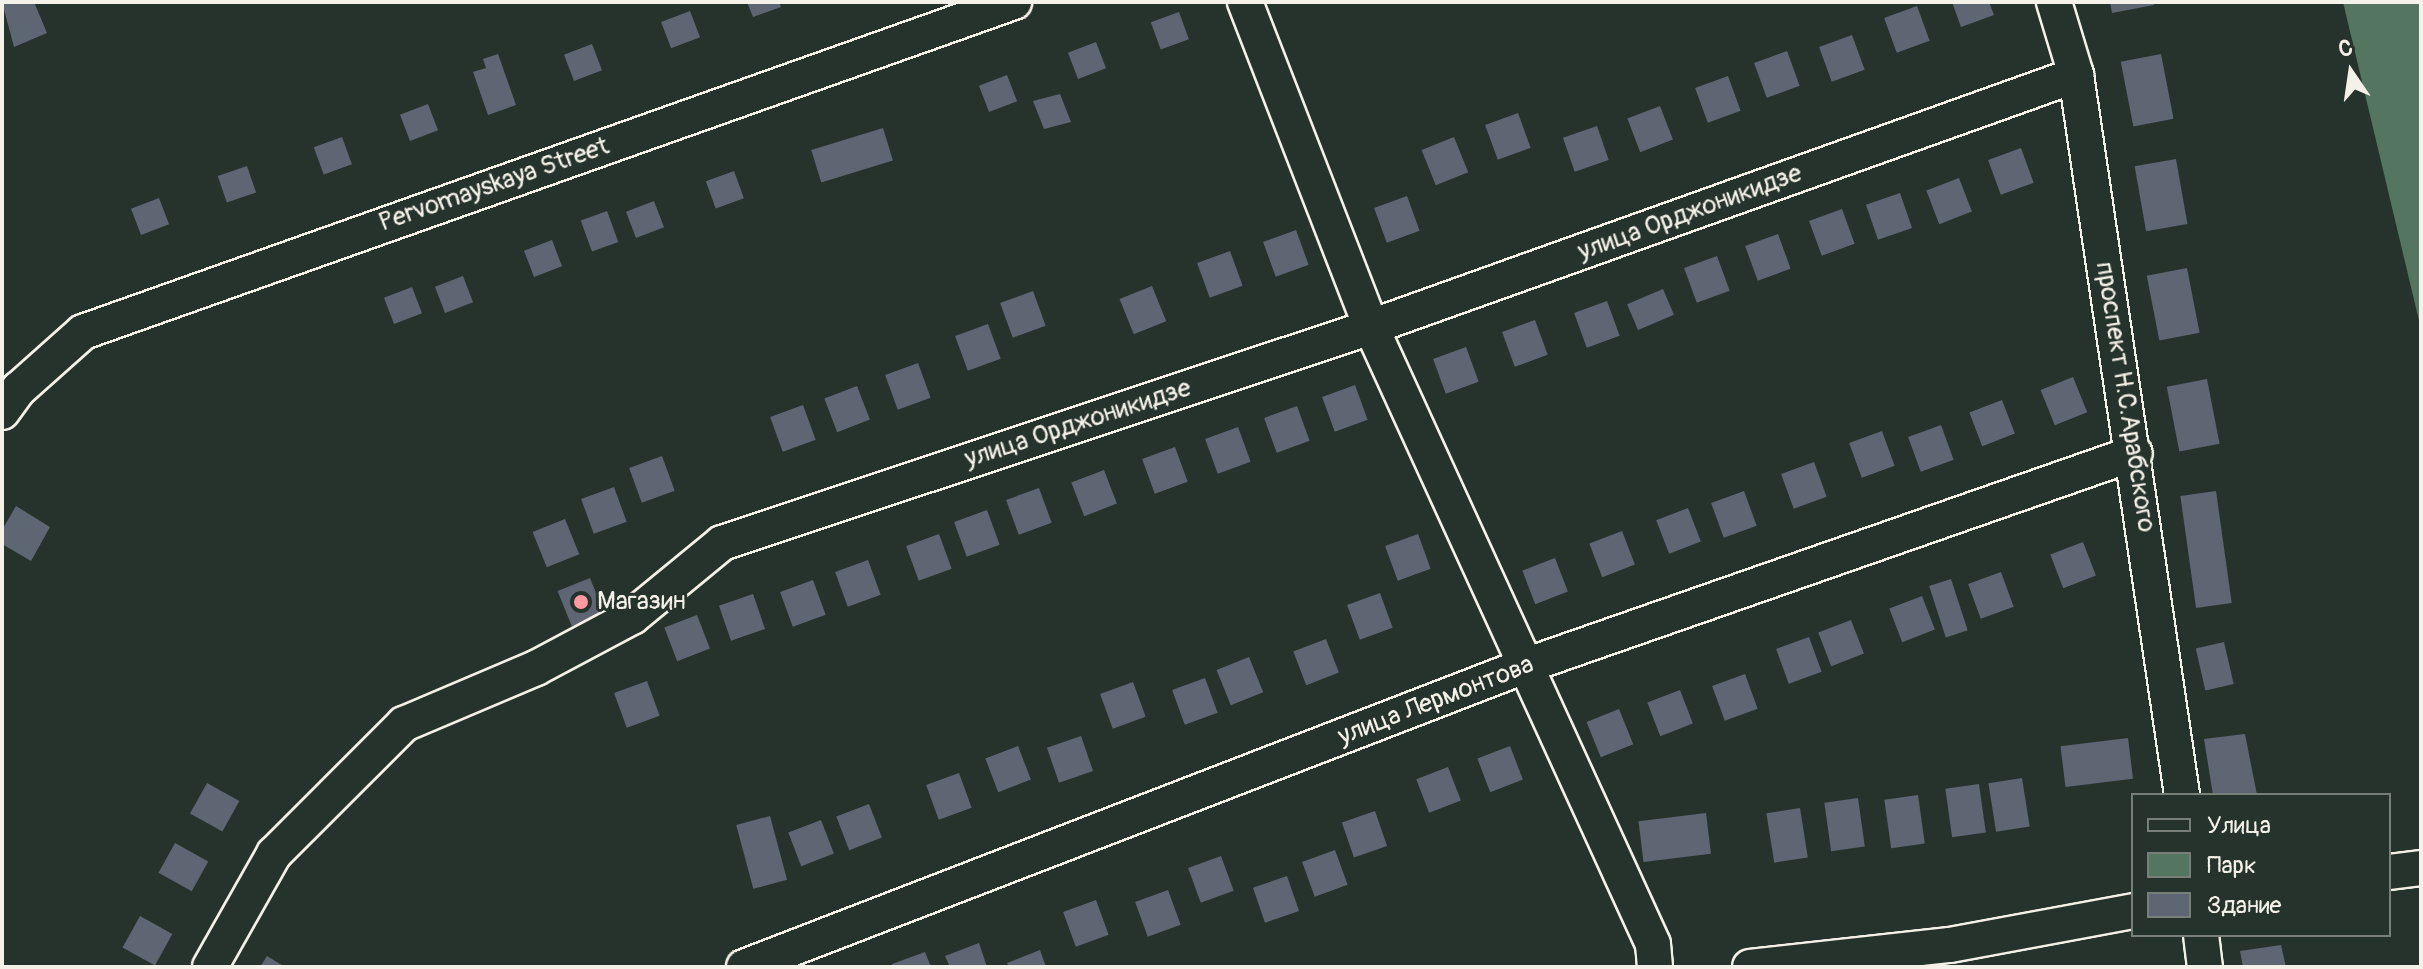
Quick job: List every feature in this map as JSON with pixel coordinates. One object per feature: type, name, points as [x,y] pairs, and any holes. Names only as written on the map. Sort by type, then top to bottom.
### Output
[{"type":"street","name":"Pervomayskaya Street","points":[[2,412],[19,389],[83,332],[1014,2]]},
{"type":"street","points":[[1245,2],[1371,327],[1522,667],[1541,697],[1653,944],[1655,967]]},
{"type":"street","name":"проспект Н.С.Арабского","points":[[2054,2],[2076,75],[2135,453],[2182,793]]},
{"type":"street","name":"улица Орджоникидзе","points":[[210,967],[274,854],[404,724],[536,668],[632,617],[722,543],[1371,327],[2076,75]]},
{"type":"street","name":"улица Лермонтова","points":[[744,967],[1522,667],[2135,453]]},
{"type":"street","points":[[2391,872],[2421,868]]},
{"type":"street","points":[[1750,967],[1952,956],[2131,911]]},
{"type":"street","points":[[2201,937],[2205,967]]},
{"type":"green space","points":[[2343,2],[2421,2],[2421,329]]},
{"type":"building","points":[[2,2],[34,2],[47,33],[14,47]]},
{"type":"building","points":[[747,2],[779,2],[781,7],[753,17]]},
{"type":"building","points":[[1952,2],[1989,2],[1994,15],[1961,27]]},
{"type":"building","points":[[2110,2],[2154,2],[2154,5],[2112,13]]},
{"type":"building","points":[[1917,6],[1930,41],[1897,53],[1884,18]]},
{"type":"building","points":[[690,11],[700,37],[671,48],[661,22]]},
{"type":"building","points":[[1179,12],[1189,39],[1161,50],[1151,22]]},
{"type":"building","points":[[1852,35],[1865,70],[1832,82],[1819,47]]},
{"type":"building","points":[[1096,42],[1106,68],[1078,79],[1068,53]]},
{"type":"building","points":[[592,44],[602,70],[574,81],[564,55]]},
{"type":"building","points":[[1787,51],[1800,86],[1767,98],[1754,63]]},
{"type":"building","points":[[498,54],[516,105],[488,115],[473,72],[486,68],[483,59]]},
{"type":"building","points":[[2161,54],[2174,119],[2133,127],[2121,62]]},
{"type":"building","points":[[1007,75],[1017,101],[989,112],[979,86]]},
{"type":"building","points":[[1728,76],[1741,111],[1708,123],[1695,88]]},
{"type":"building","points":[[1060,94],[1071,122],[1044,129],[1033,101]]},
{"type":"building","points":[[428,104],[438,130],[410,141],[400,115]]},
{"type":"building","points":[[1660,106],[1673,140],[1640,152],[1627,119]]},
{"type":"building","points":[[1518,113],[1531,148],[1498,160],[1485,125]]},
{"type":"building","points":[[1597,126],[1609,160],[1575,172],[1563,138]]},
{"type":"building","points":[[883,128],[893,161],[821,182],[811,150]]},
{"type":"building","points":[[342,137],[352,164],[324,175],[314,147]]},
{"type":"building","points":[[1454,137],[1468,172],[1436,185],[1422,150]]},
{"type":"building","points":[[2021,148],[2034,183],[2001,195],[1988,160]]},
{"type":"building","points":[[2176,159],[2187,224],[2146,231],[2135,166]]},
{"type":"building","points":[[247,166],[256,192],[227,203],[218,176]]},
{"type":"building","points":[[734,171],[744,198],[716,209],[706,181]]},
{"type":"building","points":[[1959,178],[1972,212],[1939,224],[1926,191]]},
{"type":"building","points":[[1900,193],[1912,228],[1878,240],[1866,205]]},
{"type":"building","points":[[1407,196],[1420,231],[1387,243],[1374,208]]},
{"type":"building","points":[[159,198],[169,224],[141,235],[131,209]]},
{"type":"building","points":[[654,201],[664,227],[636,238],[626,212]]},
{"type":"building","points":[[1842,209],[1855,244],[1822,256],[1809,221]]},
{"type":"building","points":[[607,211],[618,242],[592,252],[581,221]]},
{"type":"building","points":[[1296,230],[1309,265],[1276,277],[1263,242]]},
{"type":"building","points":[[1778,234],[1791,269],[1758,281],[1745,246]]},
{"type":"building","points":[[552,240],[562,266],[534,277],[524,251]]},
{"type":"building","points":[[1230,251],[1243,286],[1210,298],[1197,263]]},
{"type":"building","points":[[1717,256],[1730,291],[1697,303],[1684,268]]},
{"type":"building","points":[[2187,268],[2200,333],[2159,341],[2147,276]]},
{"type":"building","points":[[463,276],[473,302],[445,313],[435,287]]},
{"type":"building","points":[[1152,286],[1166,321],[1134,334],[1120,299]]},
{"type":"building","points":[[412,287],[422,313],[394,324],[384,298]]},
{"type":"building","points":[[1663,289],[1674,315],[1638,330],[1627,304]]},
{"type":"building","points":[[1033,291],[1046,326],[1013,338],[1000,303]]},
{"type":"building","points":[[1607,301],[1620,336],[1587,348],[1574,313]]},
{"type":"building","points":[[1535,320],[1548,355],[1515,367],[1502,332]]},
{"type":"building","points":[[988,324],[1001,359],[968,371],[955,336]]},
{"type":"building","points":[[1466,347],[1479,382],[1446,394],[1433,359]]},
{"type":"building","points":[[918,363],[931,398],[898,410],[885,375]]},
{"type":"building","points":[[2073,377],[2087,412],[2055,425],[2041,390]]},
{"type":"building","points":[[2207,379],[2220,444],[2179,452],[2167,387]]},
{"type":"building","points":[[1355,385],[1368,420],[1335,432],[1322,397]]},
{"type":"building","points":[[857,386],[870,420],[837,432],[824,399]]},
{"type":"building","points":[[2002,400],[2015,434],[1982,446],[1969,413]]},
{"type":"building","points":[[803,405],[816,440],[783,452],[770,417]]},
{"type":"building","points":[[1297,406],[1310,441],[1277,453],[1264,418]]},
{"type":"building","points":[[1941,425],[1954,460],[1921,472],[1908,437]]},
{"type":"building","points":[[1238,427],[1251,462],[1218,474],[1205,439]]},
{"type":"building","points":[[1882,431],[1895,466],[1862,478],[1849,443]]},
{"type":"building","points":[[1175,447],[1188,482],[1155,494],[1142,459]]},
{"type":"building","points":[[662,456],[675,491],[642,503],[629,468]]},
{"type":"building","points":[[1814,462],[1827,497],[1794,509],[1781,474]]},
{"type":"building","points":[[1104,470],[1117,504],[1084,516],[1071,483]]},
{"type":"building","points":[[614,487],[627,522],[594,534],[581,499]]},
{"type":"building","points":[[1039,488],[1052,523],[1019,535],[1006,500]]},
{"type":"building","points":[[1744,491],[1757,526],[1724,538],[1711,503]]},
{"type":"building","points":[[2216,491],[2232,603],[2196,608],[2180,496]]},
{"type":"building","points":[[16,506],[50,527],[31,561],[2,544],[2,530]]},
{"type":"building","points":[[1688,508],[1701,542],[1669,554],[1656,520]]},
{"type":"building","points":[[987,510],[1000,545],[967,557],[954,522]]},
{"type":"building","points":[[565,519],[579,554],[547,567],[533,532]]},
{"type":"building","points":[[1622,531],[1635,565],[1602,577],[1589,544]]},
{"type":"building","points":[[939,534],[952,569],[919,581],[906,546]]},
{"type":"building","points":[[1418,534],[1431,569],[1398,581],[1385,546]]},
{"type":"building","points":[[2083,542],[2096,576],[2063,588],[2050,555]]},
{"type":"building","points":[[1555,558],[1568,592],[1535,604],[1522,571]]},
{"type":"building","points":[[868,560],[881,595],[848,607],[835,572]]},
{"type":"building","points":[[2001,572],[2014,607],[1981,619],[1968,584]]},
{"type":"building","name":"Магазин","points":[[590,578],[604,613],[572,626],[558,591]]},
{"type":"building","points":[[1951,579],[1968,630],[1946,637],[1929,586]]},
{"type":"building","points":[[813,580],[826,615],[793,627],[780,592]]},
{"type":"building","points":[[1380,593],[1393,628],[1360,640],[1347,605]]},
{"type":"building","points":[[753,594],[765,629],[731,641],[719,606]]},
{"type":"building","points":[[1922,596],[1935,630],[1902,642],[1889,609]]},
{"type":"building","points":[[697,615],[710,649],[677,661],[664,628]]},
{"type":"building","points":[[1851,620],[1864,654],[1831,666],[1818,633]]},
{"type":"building","points":[[1809,637],[1822,672],[1789,684],[1776,649]]},
{"type":"building","points":[[1326,639],[1339,673],[1306,685],[1293,652]]},
{"type":"building","points":[[2224,642],[2234,684],[2205,690],[2196,649]]},
{"type":"building","points":[[1249,657],[1263,692],[1231,705],[1217,670]]},
{"type":"building","points":[[1745,674],[1758,709],[1725,721],[1712,686]]},
{"type":"building","points":[[1205,678],[1218,713],[1185,725],[1172,690]]},
{"type":"building","points":[[647,681],[660,716],[627,728],[614,693]]},
{"type":"building","points":[[1133,682],[1146,717],[1113,729],[1100,694]]},
{"type":"building","points":[[1680,690],[1693,724],[1660,736],[1647,703]]},
{"type":"building","points":[[1619,709],[1633,744],[1601,757],[1587,722]]},
{"type":"building","points":[[2245,734],[2257,793],[2213,793],[2204,739]]},
{"type":"building","points":[[1081,736],[1093,771],[1059,783],[1047,748]]},
{"type":"building","points":[[2128,738],[2133,779],[2066,787],[2061,746]]},
{"type":"building","points":[[1018,746],[1031,780],[998,792],[985,759]]},
{"type":"building","points":[[1510,746],[1523,780],[1490,792],[1477,759]]},
{"type":"building","points":[[1448,767],[1461,801],[1429,813],[1416,779]]},
{"type":"building","points":[[959,773],[972,808],[939,820],[926,785]]},
{"type":"building","points":[[2022,778],[2030,826],[1996,832],[1988,783]]},
{"type":"building","points":[[207,783],[239,801],[222,832],[190,814]]},
{"type":"building","points":[[1979,784],[1986,833],[1952,837],[1945,789]]},
{"type":"building","points":[[1918,795],[1925,844],[1891,848],[1884,800]]},
{"type":"building","points":[[1858,798],[1865,847],[1831,851],[1824,803]]},
{"type":"building","points":[[869,804],[882,838],[849,850],[836,817]]},
{"type":"building","points":[[1800,808],[1808,857],[1774,863],[1766,813]]},
{"type":"building","points":[[1375,811],[1387,846],[1354,857],[1342,822]]},
{"type":"building","points":[[1706,813],[1711,854],[1644,862],[1639,821]]},
{"type":"building","points":[[770,816],[787,880],[753,889],[736,825]]},
{"type":"building","points":[[821,820],[834,854],[801,866],[788,833]]},
{"type":"building","points":[[175,843],[208,861],[192,891],[159,873]]},
{"type":"building","points":[[1335,850],[1348,885],[1315,897],[1302,862]]},
{"type":"building","points":[[1221,856],[1234,891],[1201,903],[1188,868]]},
{"type":"building","points":[[1287,876],[1299,911],[1265,923],[1253,888]]},
{"type":"building","points":[[1168,890],[1181,925],[1148,937],[1135,902]]},
{"type":"building","points":[[1096,900],[1109,935],[1076,947],[1063,912]]},
{"type":"building","points":[[140,916],[172,934],[155,965],[123,947]]},
{"type":"building","points":[[979,943],[987,967],[950,967],[945,956]]},
{"type":"building","points":[[2281,945],[2286,967],[2243,967],[2240,951]]},
{"type":"building","points":[[1040,950],[1046,967],[1009,967],[1007,963]]},
{"type":"building","points":[[925,952],[931,967],[893,967],[892,964]]},
{"type":"building","points":[[267,956],[285,967],[260,967]]},
{"type":"place","name":"Магазин","points":[[581,602]]}]
